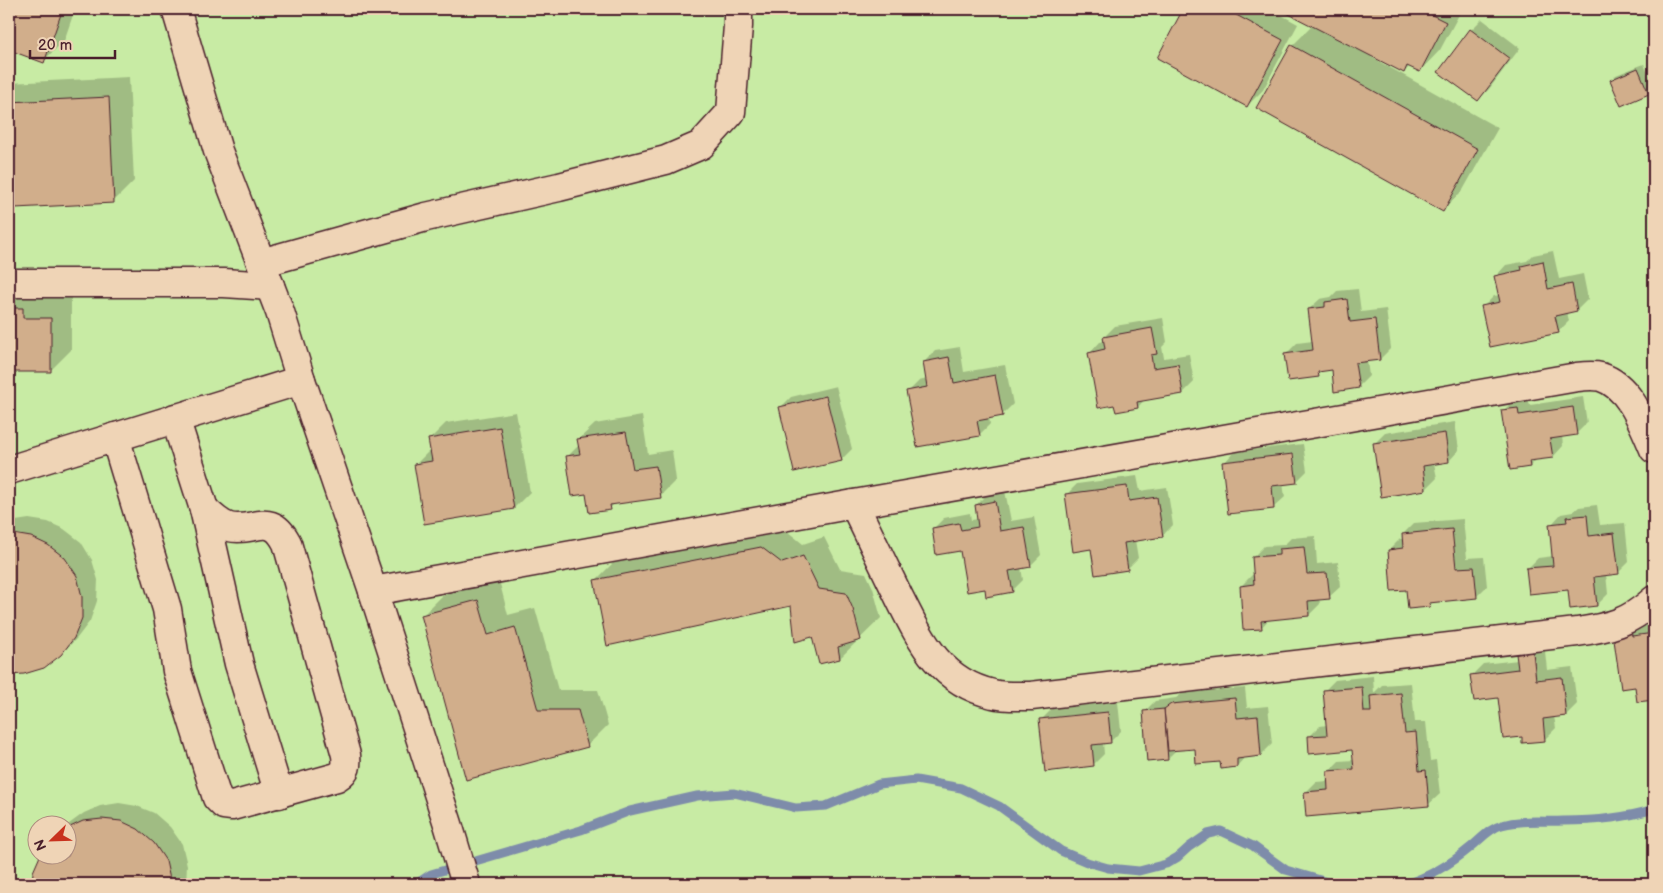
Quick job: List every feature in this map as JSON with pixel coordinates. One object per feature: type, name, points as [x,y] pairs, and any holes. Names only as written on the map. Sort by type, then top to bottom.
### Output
[{"type":"street","points":[[176,9],[218,151],[266,274],[373,591],[466,884]]},
{"type":"street","points":[[9,282],[224,283],[266,274],[426,217],[559,187],[666,160],[701,145],[731,112],[738,9]]},
{"type":"street","points":[[373,591],[1577,377],[1598,376],[1617,386],[1634,408],[1654,449]]},
{"type":"street","points":[[9,470],[301,380]]},
{"type":"street","points":[[175,418],[204,509],[239,664],[279,794]]},
{"type":"street","points":[[115,437],[167,609],[177,670],[215,794],[224,805],[232,806],[337,777],[346,768],[346,755],[287,543],[276,528],[266,524],[237,528],[229,527],[220,523],[204,509]]},
{"type":"street","points":[[854,504],[911,622],[932,657],[961,681],[978,690],[994,695],[1031,696],[1577,632],[1619,624],[1634,616],[1654,600]]},
{"type":"green space","points":[[9,9],[1654,9],[1654,884],[9,884]]},
{"type":"building","points":[[9,9],[46,9],[61,14],[44,63],[9,50]]},
{"type":"building","points":[[1183,9],[1225,9],[1283,40],[1247,107],[1157,58]]},
{"type":"building","points":[[1279,9],[1420,9],[1446,22],[1420,72],[1407,66],[1404,73]]},
{"type":"building","points":[[1470,29],[1510,59],[1478,101],[1438,72]]},
{"type":"building","points":[[1291,45],[1478,149],[1443,212],[1256,108]]},
{"type":"building","points":[[1638,68],[1649,94],[1621,106],[1610,80]]},
{"type":"building","points":[[109,97],[114,203],[15,208],[13,192],[9,192],[9,102]]},
{"type":"building","points":[[1543,261],[1548,289],[1572,284],[1577,311],[1555,316],[1559,333],[1490,347],[1481,306],[1500,302],[1494,276],[1522,270],[1521,266]]},
{"type":"building","points":[[1347,299],[1350,322],[1375,319],[1380,360],[1355,363],[1359,388],[1334,392],[1332,370],[1318,372],[1319,377],[1288,381],[1284,354],[1313,350],[1308,309],[1325,307],[1325,302]]},
{"type":"building","points":[[9,308],[23,308],[23,318],[51,318],[51,372],[9,372]]},
{"type":"building","points":[[1152,328],[1157,354],[1151,355],[1153,368],[1178,364],[1183,394],[1137,402],[1138,408],[1116,412],[1114,405],[1098,408],[1088,353],[1105,349],[1103,337]]},
{"type":"building","points":[[949,357],[954,383],[995,375],[1003,416],[977,421],[980,436],[917,447],[906,391],[927,387],[923,362]]},
{"type":"building","points":[[826,396],[842,461],[794,472],[779,407]]},
{"type":"building","points":[[1573,407],[1577,435],[1550,439],[1553,458],[1529,461],[1530,467],[1510,470],[1501,410],[1518,408],[1519,415]]},
{"type":"building","points":[[500,427],[514,509],[424,524],[414,464],[432,461],[428,439]]},
{"type":"building","points":[[626,432],[633,469],[656,466],[661,498],[610,505],[611,510],[589,513],[586,494],[572,496],[566,456],[580,454],[577,439]]},
{"type":"building","points":[[1445,433],[1449,462],[1423,466],[1426,490],[1381,497],[1373,443]]},
{"type":"building","points":[[1293,454],[1297,483],[1272,486],[1274,509],[1228,514],[1222,462]]},
{"type":"building","points":[[1127,486],[1129,501],[1157,497],[1163,537],[1124,543],[1128,570],[1095,575],[1091,549],[1073,552],[1065,494]]},
{"type":"building","points":[[995,501],[1000,531],[1024,527],[1031,567],[1009,571],[1013,592],[986,597],[985,589],[967,592],[960,551],[936,555],[932,528],[959,523],[961,530],[978,527],[975,505]]},
{"type":"building","points":[[1587,515],[1589,536],[1614,533],[1619,574],[1594,577],[1597,606],[1570,609],[1568,590],[1529,594],[1526,568],[1553,566],[1549,524],[1567,522],[1566,517]]},
{"type":"building","points":[[1452,529],[1456,568],[1474,567],[1477,598],[1429,603],[1430,607],[1408,609],[1406,590],[1391,591],[1388,550],[1403,548],[1402,534]]},
{"type":"building","points":[[9,535],[31,537],[48,545],[65,558],[77,576],[82,597],[82,618],[74,638],[61,655],[44,668],[24,674],[9,675]]},
{"type":"building","points":[[761,547],[782,563],[803,556],[819,589],[846,593],[853,609],[861,640],[838,647],[840,659],[819,664],[812,637],[795,642],[791,606],[607,646],[594,580]]},
{"type":"building","points":[[1304,547],[1307,574],[1327,573],[1330,599],[1308,601],[1309,616],[1261,621],[1262,629],[1243,630],[1240,586],[1254,584],[1252,557],[1279,555],[1279,549]]},
{"type":"building","points":[[478,600],[488,635],[515,627],[538,710],[578,710],[588,747],[466,780],[421,615]]},
{"type":"building","points":[[1631,630],[1632,636],[1654,633],[1654,700],[1637,702],[1635,687],[1621,689],[1613,633]]},
{"type":"building","points":[[1533,652],[1536,680],[1562,677],[1566,716],[1543,719],[1545,741],[1522,743],[1522,737],[1503,739],[1498,698],[1474,701],[1470,675],[1518,669],[1516,654]]},
{"type":"building","points":[[1362,687],[1364,712],[1371,712],[1370,696],[1401,693],[1405,733],[1416,732],[1419,771],[1426,770],[1429,806],[1306,817],[1304,792],[1328,790],[1327,771],[1354,769],[1352,750],[1309,754],[1308,736],[1327,735],[1323,690]]},
{"type":"building","points":[[1235,698],[1237,718],[1258,716],[1261,756],[1237,759],[1237,767],[1221,769],[1220,762],[1196,764],[1195,749],[1168,751],[1164,709],[1171,704]]},
{"type":"building","points":[[1164,709],[1168,760],[1147,762],[1143,711]]},
{"type":"building","points":[[1108,712],[1111,743],[1092,745],[1094,766],[1045,772],[1039,719]]},
{"type":"building","points":[[102,819],[121,821],[138,829],[154,843],[166,861],[171,884],[32,884],[36,866],[78,866],[78,823]]},
{"type":"waterway","points":[[416,884],[431,874],[581,830],[630,811],[697,796],[734,793],[796,808],[826,806],[879,784],[916,780],[961,788],[999,806],[1061,851],[1087,862],[1108,868],[1139,871],[1166,864],[1208,834],[1221,831],[1253,846],[1286,870],[1334,884],[1379,884]]},
{"type":"waterway","points":[[1405,884],[1423,878],[1448,864],[1498,826],[1525,821],[1598,820],[1632,815],[1654,809]]}]
